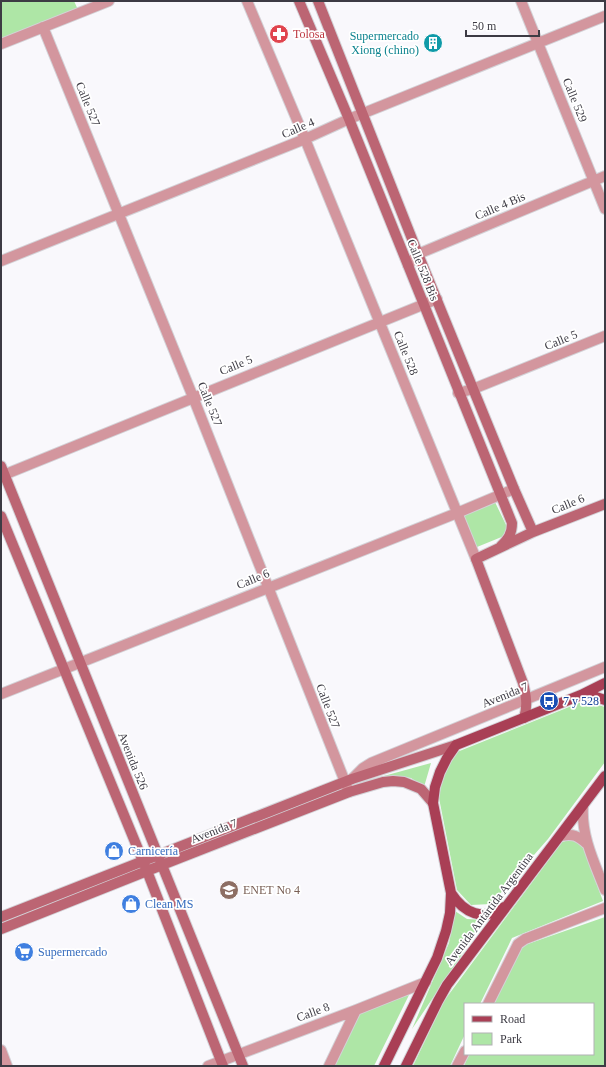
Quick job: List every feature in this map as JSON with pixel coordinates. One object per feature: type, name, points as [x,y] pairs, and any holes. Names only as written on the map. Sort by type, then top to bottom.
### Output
[{"type":"main road","name":"Calle 528 Bis","points":[[299,1],[349,119],[458,393],[512,523],[510,537],[501,546]]},
{"type":"main road","name":"Calle 528 Bis","points":[[318,1],[418,254],[533,532]]},
{"type":"main road","name":"Avenida 526","points":[[2,472],[243,1066]]},
{"type":"main road","name":"Calle 6","points":[[476,558],[533,532],[605,504]]},
{"type":"main road","points":[[1,516],[143,861],[222,1063]]},
{"type":"main road","name":"Calle 528","points":[[476,558],[523,682],[527,700],[524,718]]},
{"type":"main road","name":"Avenida 7","points":[[1,917],[348,781],[456,745],[581,695],[605,683]]},
{"type":"main road","points":[[581,695],[593,696],[605,700]]},
{"type":"main road","name":"Avenida Antártida Argentina","points":[[384,1066],[426,982],[437,958],[446,932],[450,912],[451,893],[433,803],[435,787],[440,772],[456,745]]},
{"type":"main road","name":"Avenida Antártida Argentina","points":[[406,1066],[438,1000],[447,985],[605,776]]},
{"type":"main road","name":"Avenida 7","points":[[1,929],[349,792],[383,782],[404,782],[421,789],[433,803]]},
{"type":"main road","points":[[451,893],[461,906],[476,914],[487,914],[498,911],[507,905]]},
{"type":"street","points":[[1,44],[109,1]]},
{"type":"street","name":"Calle 528","points":[[247,1],[476,558]]},
{"type":"street","name":"Calle 529","points":[[521,1],[605,209]]},
{"type":"street","name":"Calle 4","points":[[1,261],[305,140],[349,119],[605,16]]},
{"type":"street","name":"Calle 527","points":[[43,27],[193,397],[268,587],[348,781],[349,792]]},
{"type":"street","name":"Calle 4 Bis","points":[[408,265],[418,254],[605,176]]},
{"type":"street","name":"Calle 5","points":[[2,472],[437,299]]},
{"type":"street","name":"Calle 5","points":[[458,393],[473,389],[605,336]]},
{"type":"street","name":"Calle 6","points":[[1,694],[514,489]]},
{"type":"street","name":"Avenida 7","points":[[348,781],[371,763],[605,667]]},
{"type":"street","points":[[583,807],[583,822],[587,844],[605,890]]},
{"type":"street","points":[[560,836],[575,834],[587,844]]},
{"type":"street","points":[[488,1003],[518,944],[525,939],[605,908]]},
{"type":"street","name":"Calle 8","points":[[208,1066],[222,1063],[238,1054],[426,982]]},
{"type":"street","points":[[329,1066],[356,1010]]},
{"type":"street","points":[[1,1050],[8,1066]]},
{"type":"street","points":[[457,1066],[464,1053]]},
{"type":"green space","points":[[1,1],[74,1],[79,12],[1,43]]},
{"type":"green space","points":[[494,500],[507,527],[504,536],[477,547],[463,514]]},
{"type":"green space","points":[[584,701],[605,707],[605,762],[548,839],[491,904],[471,905],[457,890],[439,798],[443,774],[457,752]]},
{"type":"green space","points":[[431,763],[424,787],[411,778],[397,776],[362,782]]},
{"type":"green space","points":[[573,839],[582,845],[603,901],[512,938],[480,1003],[464,1003],[464,1036],[450,1066],[413,1066],[444,1001],[562,842]]},
{"type":"green space","points":[[455,911],[467,919],[485,920],[412,1029],[449,943]]},
{"type":"green space","points":[[605,917],[605,1066],[464,1066],[469,1055],[594,1055],[594,1003],[494,1003],[522,946]]},
{"type":"green space","points":[[409,995],[374,1066],[333,1066],[360,1011]]},
{"type":"place","name":"Tolosa","points":[[279,34]]},
{"type":"place","name":"Supermercado Xiong (chino)","points":[[433,43]]},
{"type":"place","name":"7 y 528","points":[[549,701]]},
{"type":"place","name":"Carnicería","points":[[114,851]]},
{"type":"place","name":"ENET No 4","points":[[229,890]]},
{"type":"place","name":"Clean MS","points":[[131,904]]},
{"type":"place","name":"Supermercado","points":[[24,952]]}]
